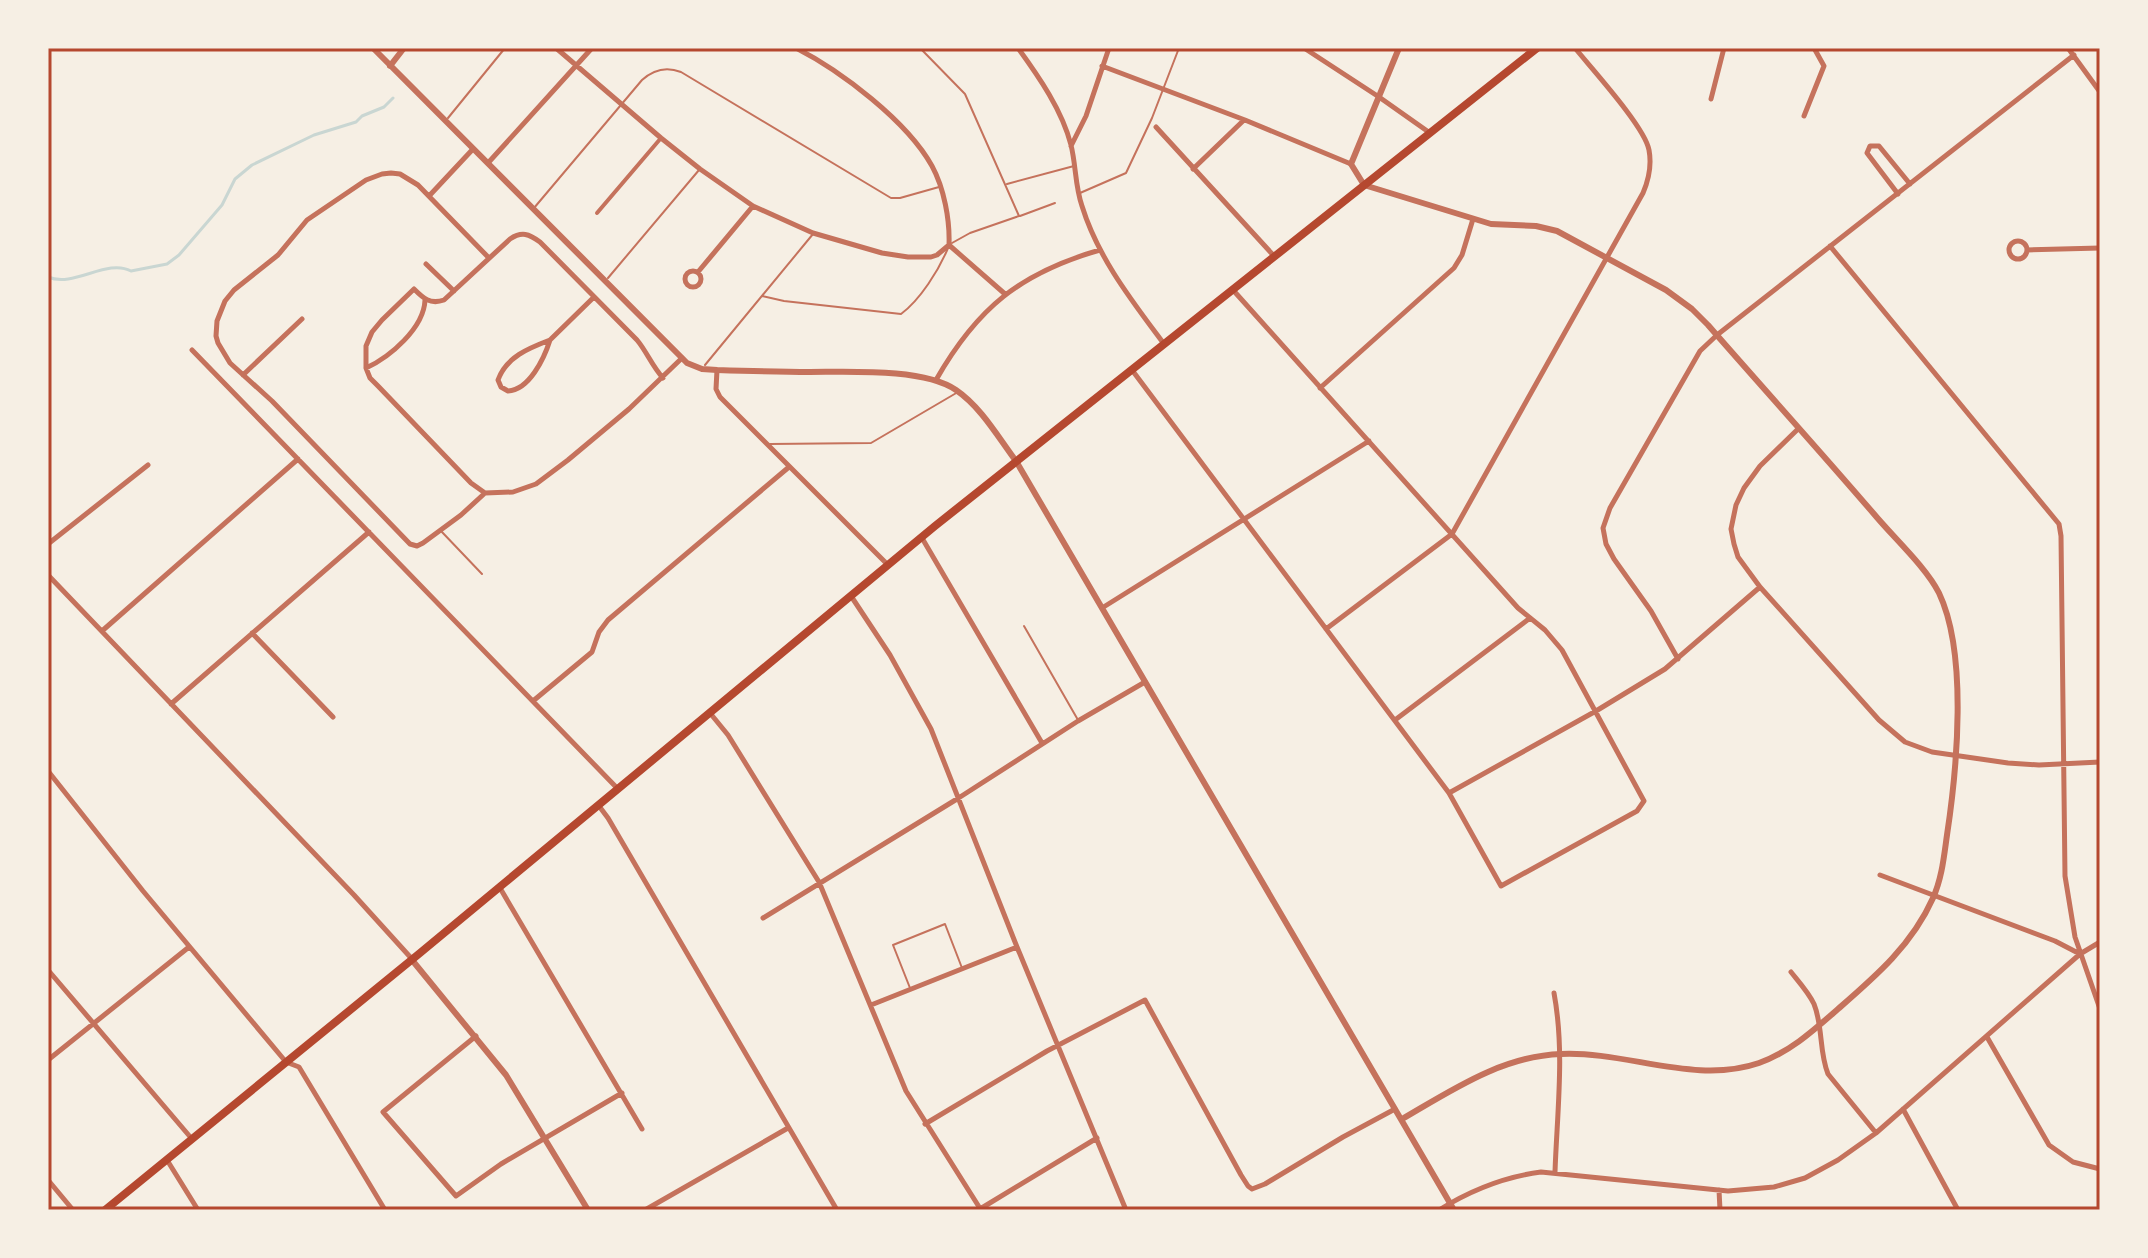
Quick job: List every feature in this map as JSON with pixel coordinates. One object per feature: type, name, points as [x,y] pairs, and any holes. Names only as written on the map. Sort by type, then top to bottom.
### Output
[{"type":"main road","points":[[105,1210],[500,888],[922,537],[1537,48]]},
{"type":"street","points":[[373,48],[687,363],[702,369],[717,370],[863,372],[911,376],[936,380],[959,392],[1016,461],[1452,1206]]},
{"type":"street","points":[[390,66],[404,48]]},
{"type":"street","points":[[556,48],[661,138],[753,206],[813,233],[882,253],[931,257],[949,245]]},
{"type":"street","points":[[488,163],[592,48]]},
{"type":"street","points":[[796,48],[847,81],[905,131],[931,165],[940,187],[948,222],[949,245],[1005,294]]},
{"type":"street","points":[[1018,48],[1047,91],[1071,146],[1078,193],[1100,250],[1120,284],[1164,344]]},
{"type":"street","points":[[1071,146],[1086,116],[1109,48]]},
{"type":"street","points":[[1304,48],[1430,133]]},
{"type":"street","points":[[1351,164],[1399,48]]},
{"type":"street","points":[[1326,629],[1452,534],[1643,193],[1651,167],[1648,145],[1639,129],[1575,48]]},
{"type":"street","points":[[1711,99],[1724,48]]},
{"type":"street","points":[[1804,116],[1824,66],[1814,48]]},
{"type":"street","points":[[2068,48],[2100,92]]},
{"type":"street","points":[[1678,659],[1659,624],[1614,559],[1606,544],[1603,528],[1610,508],[1700,351],[2074,55]]},
{"type":"street","points":[[1102,66],[1351,164],[1364,185],[1491,224],[1557,231],[1678,298],[1717,335],[1928,577],[1939,594],[1953,642],[1956,756],[1943,860],[1934,897],[1913,934],[1889,964],[1819,1026],[1778,1055],[1759,1063],[1725,1070],[1698,1070],[1599,1055],[1560,1054],[1521,1061],[1490,1071],[1402,1119]]},
{"type":"street","points":[[1193,169],[1245,120]]},
{"type":"street","points":[[1156,127],[1274,256]]},
{"type":"street","points":[[597,213],[661,138]]},
{"type":"street","points":[[1898,194],[1871,160],[1867,153],[1870,146],[1879,146],[1910,184]]},
{"type":"street","points":[[430,195],[473,149]]},
{"type":"street","points":[[485,493],[461,515],[417,546],[410,544],[272,401],[230,363],[218,343],[215,328],[220,312],[234,290],[278,255],[307,220],[366,180],[382,174],[409,178],[430,195],[488,257]]},
{"type":"street","points":[[698,272],[753,206]]},
{"type":"street","points":[[1320,388],[1454,268],[1462,255],[1473,219]]},
{"type":"street","points":[[663,378],[652,365],[645,349],[540,242],[520,233],[488,257],[440,302],[425,300],[414,289],[382,320],[366,346],[366,368],[370,378],[471,483],[485,493],[513,492],[536,484],[568,460],[663,378],[682,358]]},
{"type":"street","points":[[1830,246],[2059,524],[2065,876],[2075,937],[2100,1009]]},
{"type":"street","points":[[2027,250],[2100,248]]},
{"type":"street","points":[[936,380],[966,332],[1005,294],[1056,264],[1100,250]]},
{"type":"street","points":[[426,264],[454,291]]},
{"type":"street","points":[[1132,370],[1449,793],[1501,886],[1637,811],[1644,801],[1556,641],[1518,608],[1232,289]]},
{"type":"street","points":[[550,340],[509,362],[498,380],[501,387],[508,391],[519,389],[534,372],[550,340],[593,298]]},
{"type":"street","points":[[366,368],[387,355],[415,328],[424,313],[425,300]]},
{"type":"street","points":[[243,375],[302,319]]},
{"type":"street","points":[[192,350],[618,790]]},
{"type":"street","points":[[717,370],[716,389],[720,397],[888,565]]},
{"type":"street","points":[[1798,429],[1750,477],[1734,513],[1731,529],[1738,557],[1760,587],[1869,709],[1896,736],[1914,747],[1932,752],[2008,763],[2100,762]]},
{"type":"street","points":[[1102,608],[1369,441]]},
{"type":"street","points":[[102,631],[298,459]]},
{"type":"street","points":[[48,544],[148,465]]},
{"type":"street","points":[[533,701],[592,652],[599,632],[608,620],[789,467]]},
{"type":"street","points":[[171,704],[369,532]]},
{"type":"street","points":[[922,537],[1042,744]]},
{"type":"street","points":[[48,575],[354,895],[412,960],[506,1075],[588,1210]]},
{"type":"street","points":[[1449,793],[1596,711],[1678,659],[1760,587]]},
{"type":"street","points":[[851,596],[877,634],[931,729],[1126,1210]]},
{"type":"street","points":[[1395,720],[1530,618]]},
{"type":"street","points":[[252,633],[333,717]]},
{"type":"street","points":[[763,918],[1145,682]]},
{"type":"street","points":[[710,713],[728,735],[819,882],[906,1091],[981,1209],[1097,1138]]},
{"type":"street","points":[[48,771],[286,1062],[299,1067],[385,1210]]},
{"type":"street","points":[[599,806],[837,1210]]},
{"type":"street","points":[[1880,875],[2055,941],[2080,954]]},
{"type":"street","points":[[500,888],[642,1129]]},
{"type":"street","points":[[1439,1210],[1452,1206],[1489,1184],[1531,1173],[1555,1172],[1743,1191],[1774,1187],[1805,1178],[1838,1160],[1876,1133],[2080,954],[2100,942]]},
{"type":"street","points":[[48,1060],[189,947]]},
{"type":"street","points":[[871,1005],[1017,947]]},
{"type":"street","points":[[48,970],[192,1139]]},
{"type":"street","points":[[1791,972],[1813,1003],[1823,1062],[1828,1074],[1876,1133]]},
{"type":"street","points":[[1554,993],[1560,1054],[1555,1172]]},
{"type":"street","points":[[925,1124],[1047,1051],[1145,1000],[1241,1175],[1252,1189],[1395,1109]]},
{"type":"street","points":[[476,1036],[383,1111],[456,1196],[501,1164],[622,1093]]},
{"type":"street","points":[[1987,1037],[2049,1145],[2073,1162],[2100,1169]]},
{"type":"street","points":[[1903,1109],[1958,1210]]},
{"type":"street","points":[[645,1210],[788,1128]]},
{"type":"street","points":[[167,1159],[198,1210]]},
{"type":"street","points":[[49,1184],[73,1210]]},
{"type":"street","points":[[1719,1190],[1720,1210]]},
{"type":"lane","points":[[445,121],[505,48]]},
{"type":"lane","points":[[920,48],[965,94],[1019,216]]},
{"type":"lane","points":[[1078,193],[1126,173],[1179,48]]},
{"type":"lane","points":[[533,209],[650,73],[665,68],[672,68],[891,198],[940,187]]},
{"type":"lane","points":[[1006,184],[1074,166]]},
{"type":"lane","points":[[605,281],[700,169]]},
{"type":"lane","points":[[762,296],[901,314],[940,266],[949,245],[970,233],[1055,203]]},
{"type":"lane","points":[[702,369],[813,233]]},
{"type":"lane","points":[[767,444],[871,443],[959,392]]},
{"type":"lane","points":[[440,530],[482,574]]},
{"type":"lane","points":[[1024,626],[1078,721]]},
{"type":"lane","points":[[910,989],[893,945],[945,924],[963,969]]},
{"type":"waterway","points":[[48,277],[69,279],[112,268],[131,271],[167,264],[179,255],[222,205],[235,179],[252,165],[314,135],[356,122],[362,116],[384,107],[393,98]]}]
